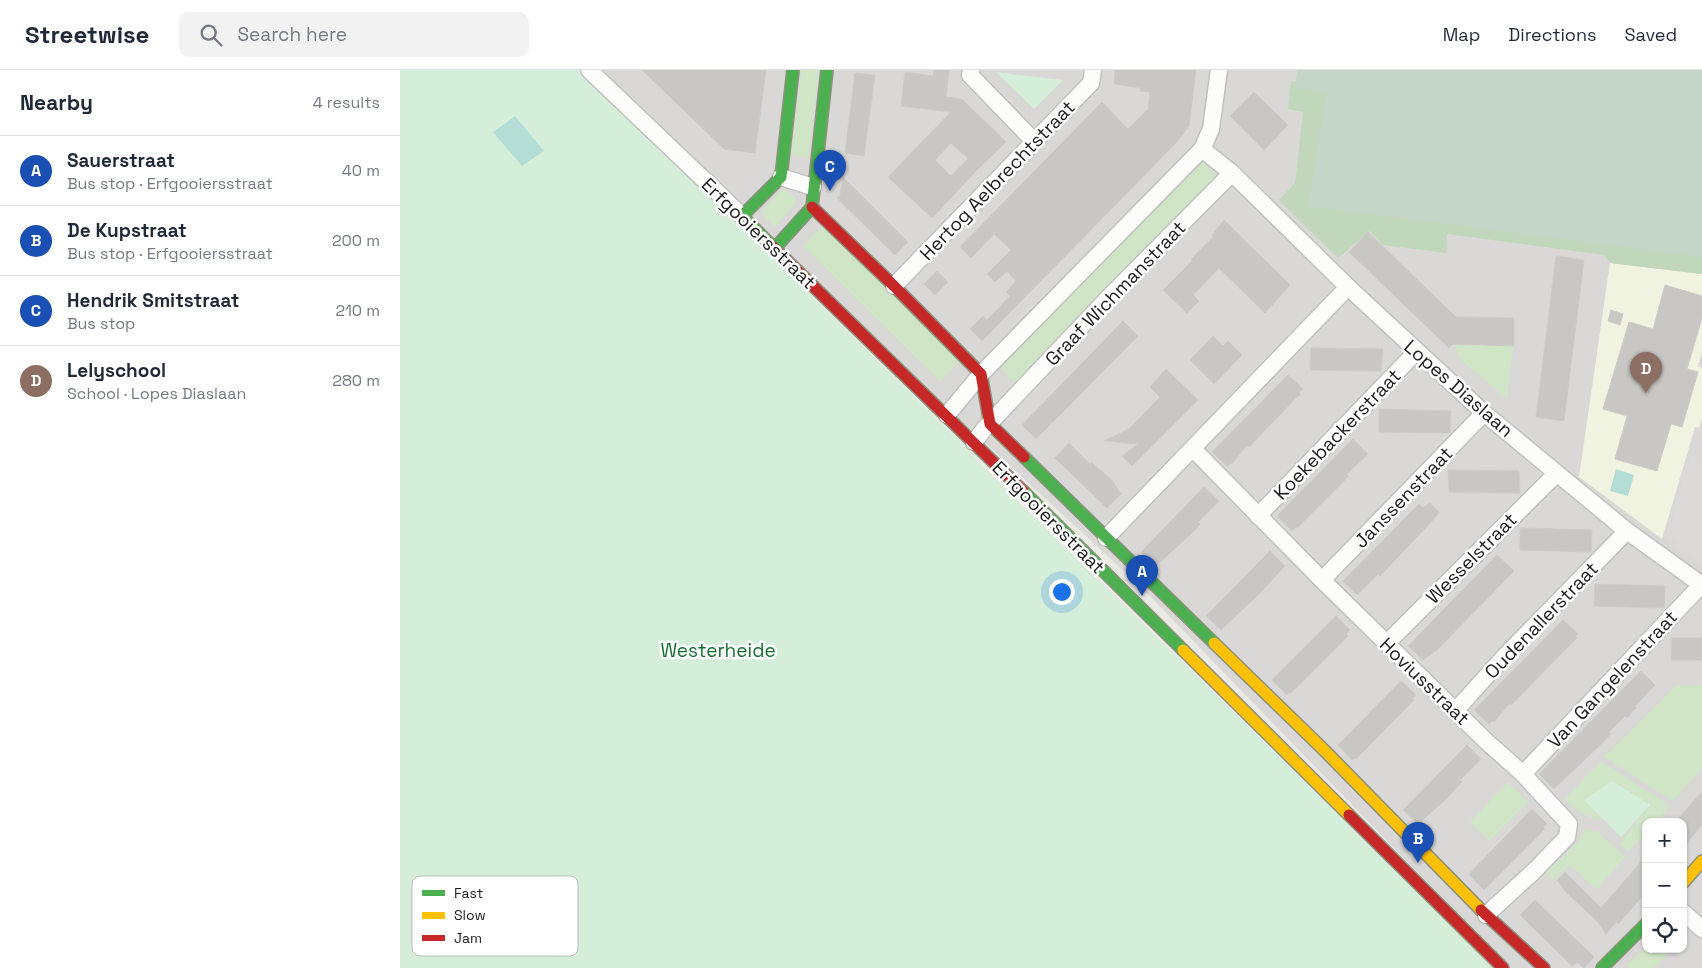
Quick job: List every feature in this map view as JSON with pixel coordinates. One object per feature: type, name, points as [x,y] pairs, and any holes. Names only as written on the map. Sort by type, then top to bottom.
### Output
[{"type":"street","name":"Erfgooiersstraat","points":[[589,70],[947,415],[1503,968]]},
{"type":"street","points":[[742,216],[781,177],[793,70]]},
{"type":"street","points":[[775,248],[812,207],[827,70]]},
{"type":"street","points":[[971,70],[970,75],[1034,141]]},
{"type":"street","name":"Hertog Aelbrechtstraat","points":[[894,286],[1092,83],[1093,70]]},
{"type":"street","name":"Graaf Wichmanstraat","points":[[947,415],[981,374],[1202,149],[1211,129],[1219,70]]},
{"type":"street","points":[[1202,149],[1232,173]]},
{"type":"street","name":"Graaf Wichmanstraat","points":[[974,442],[1108,298],[1232,173]]},
{"type":"street","name":"Lopes Diaslaan","points":[[1232,173],[1416,352],[1484,413],[1627,531],[1702,584]]},
{"type":"street","points":[[781,177],[814,187]]},
{"type":"street","points":[[812,207],[981,374],[990,424]]},
{"type":"street","points":[[1106,538],[1348,287]]},
{"type":"street","name":"Koekebackerstraat","points":[[1258,516],[1416,352]]},
{"type":"street","name":"Janssenstraat","points":[[1322,580],[1484,413]]},
{"type":"street","name":"Erfgooiersstraat","points":[[990,424],[1325,752],[1486,915],[1544,968]]},
{"type":"street","name":"Hoviusstraat","points":[[1193,449],[1322,580],[1522,774],[1569,824],[1567,836],[1533,872],[1486,915]]},
{"type":"street","name":"Wesselstraat","points":[[1387,643],[1556,474]]},
{"type":"street","name":"Oudenallerstraat","points":[[1456,710],[1503,658],[1627,531]]},
{"type":"street","name":"Van Gangelenstraat","points":[[1522,774],[1702,584]]},
{"type":"street","points":[[1687,878],[1702,861]]},
{"type":"street","points":[[1687,916],[1702,929]]},
{"type":"street","points":[[1602,968],[1642,928]]},
{"type":"shaded area","points":[[592,70],[1702,70],[1702,968],[1510,968],[1141,587],[822,292]]},
{"type":"shaded area","points":[[1297,70],[1702,70],[1702,257],[1308,206],[1327,92],[1295,88]]},
{"type":"shaded area","points":[[515,116],[544,151],[522,166],[493,132]]},
{"type":"shaded area","points":[[1610,263],[1702,274],[1702,352],[1698,366],[1702,368],[1702,418],[1699,428],[1695,427],[1662,539],[1579,477]]},
{"type":"shaded area","points":[[1691,455],[1702,458],[1702,565],[1675,546],[1676,541],[1667,538]]},
{"type":"shaded area","points":[[1616,469],[1634,475],[1628,496],[1610,491]]},
{"type":"green space","name":"Westerheide","points":[[400,70],[580,70],[1495,968],[400,968]]},
{"type":"green space","points":[[802,70],[819,70],[808,158],[791,154]]},
{"type":"green space","points":[[996,72],[1063,80],[1034,109]]},
{"type":"green space","points":[[1291,81],[1329,89],[1702,249],[1702,274],[1610,263],[1604,255],[1447,234],[1446,253],[1383,245],[1370,231],[1338,258],[1279,200],[1295,183],[1303,112],[1288,109]]},
{"type":"green space","points":[[1201,160],[1218,178],[1017,386],[1000,368]]},
{"type":"green space","points":[[782,189],[788,191],[796,199],[793,206],[775,227],[762,211]]},
{"type":"green space","points":[[823,226],[959,361],[941,382],[803,246]]},
{"type":"green space","points":[[1454,344],[1513,345],[1507,399],[1460,359]]},
{"type":"green space","points":[[1702,685],[1702,768],[1673,801],[1604,757],[1676,686]]},
{"type":"green space","points":[[1601,761],[1670,806],[1660,818],[1642,818],[1642,837],[1628,852],[1619,844],[1650,805],[1584,800],[1603,819],[1590,818],[1564,800]]},
{"type":"green space","points":[[1612,781],[1650,805],[1621,837],[1584,800]]},
{"type":"green space","points":[[1508,782],[1528,802],[1489,841],[1470,822]]},
{"type":"green space","points":[[1585,829],[1598,832],[1625,857],[1596,890],[1570,865],[1553,880],[1545,872],[1573,847]]},
{"type":"green space","points":[[1642,951],[1642,953],[1669,953],[1653,968],[1630,968],[1627,965]]},
{"type":"building","points":[[642,70],[766,70],[755,153],[724,149]]},
{"type":"building","points":[[934,70],[949,70],[946,97],[962,99],[1006,142],[932,218],[888,177],[951,112],[901,106],[905,72],[933,76]],"holes":[[[951,143],[968,159],[951,176],[935,160]]]},
{"type":"building","points":[[1115,70],[1196,70],[1189,126],[1177,142],[982,341],[970,329],[983,316],[987,320],[1010,296],[1006,292],[1016,281],[1007,271],[995,282],[987,274],[1011,250],[994,234],[971,258],[960,247],[1102,102],[1128,129],[1148,109],[1150,92],[1140,91],[1141,88],[1114,84]]},
{"type":"building","points":[[855,73],[875,75],[864,156],[845,153]]},
{"type":"building","points":[[1254,92],[1288,125],[1264,150],[1230,116]]},
{"type":"building","points":[[843,177],[908,242],[895,255],[837,198],[840,195]]},
{"type":"building","points":[[1224,220],[1290,285],[1265,313],[1219,268],[1193,295],[1199,301],[1187,313],[1163,290],[1213,237],[1212,235]]},
{"type":"building","points":[[1368,232],[1456,317],[1514,318],[1514,346],[1453,344],[1449,348],[1349,252]]},
{"type":"building","points":[[1556,256],[1584,260],[1564,421],[1536,417]]},
{"type":"building","points":[[937,271],[948,282],[935,295],[924,284]]},
{"type":"building","points":[[1665,285],[1702,296],[1702,318],[1687,369],[1698,372],[1682,427],[1671,424],[1657,471],[1615,459],[1627,416],[1603,409],[1629,322],[1653,329]]},
{"type":"building","points":[[1611,310],[1623,314],[1620,325],[1608,321]]},
{"type":"building","points":[[1123,321],[1138,336],[1052,423],[1049,422],[1051,424],[1036,439],[1022,425]]},
{"type":"building","points":[[1213,336],[1223,346],[1228,341],[1242,355],[1214,384],[1190,360]]},
{"type":"building","points":[[1311,348],[1383,349],[1381,371],[1310,370]]},
{"type":"building","points":[[1166,369],[1198,400],[1132,466],[1122,456],[1138,444],[1104,441],[1129,429],[1160,397],[1150,387]]},
{"type":"building","points":[[1288,375],[1303,389],[1299,392],[1300,394],[1249,447],[1247,445],[1232,464],[1227,466],[1212,452]]},
{"type":"building","points":[[1379,409],[1451,411],[1450,433],[1379,432]]},
{"type":"building","points":[[1353,439],[1368,454],[1347,474],[1349,476],[1292,531],[1277,516]]},
{"type":"building","points":[[1069,443],[1090,464],[1091,462],[1112,480],[1121,494],[1107,508],[1055,458]]},
{"type":"building","points":[[1448,470],[1519,471],[1520,493],[1449,492]]},
{"type":"building","points":[[1204,487],[1219,501],[1198,522],[1200,524],[1194,531],[1156,566],[1141,552]]},
{"type":"building","points":[[1430,503],[1439,512],[1432,521],[1380,576],[1378,574],[1357,595],[1343,581],[1419,504],[1423,508]]},
{"type":"building","points":[[1520,528],[1592,530],[1591,552],[1520,550]]},
{"type":"building","points":[[1270,551],[1285,566],[1221,630],[1206,616]]},
{"type":"building","points":[[1497,555],[1514,571],[1437,650],[1423,660],[1408,646]]},
{"type":"building","points":[[1595,584],[1665,586],[1664,608],[1594,606]]},
{"type":"building","points":[[1336,616],[1350,630],[1346,634],[1348,636],[1287,695],[1272,680]]},
{"type":"building","points":[[1563,620],[1578,634],[1575,636],[1577,638],[1511,705],[1510,703],[1494,722],[1489,724],[1474,710]]},
{"type":"building","points":[[1671,638],[1702,638],[1702,660],[1672,660]]},
{"type":"building","points":[[1641,671],[1655,685],[1635,706],[1636,708],[1627,718],[1625,716],[1609,732],[1611,734],[1554,789],[1539,774]]},
{"type":"building","points":[[1401,681],[1416,695],[1412,699],[1414,700],[1356,759],[1352,760],[1338,745]]},
{"type":"building","points":[[1467,745],[1481,759],[1460,780],[1462,782],[1444,801],[1418,824],[1403,810]]},
{"type":"building","points":[[1702,792],[1702,825],[1687,842],[1687,818],[1679,818]]},
{"type":"building","points":[[1532,809],[1547,824],[1543,827],[1545,829],[1484,890],[1469,874]]},
{"type":"building","points":[[1642,861],[1642,897],[1618,924],[1616,922],[1606,934],[1597,921],[1566,892],[1557,880],[1565,872],[1601,908]]},
{"type":"building","points":[[1535,900],[1594,957],[1584,968],[1577,962],[1572,966],[1520,915]]},
{"type":"traffic: fast","points":[[771,245],[742,216],[781,177],[793,70]]},
{"type":"traffic: fast","points":[[775,248],[812,207],[827,70]]},
{"type":"traffic: fast","points":[[1024,457],[1214,643]]},
{"type":"traffic: fast","points":[[1023,491],[1183,650]]},
{"type":"traffic: fast","points":[[1602,968],[1642,928]]},
{"type":"traffic: slow","points":[[1214,643],[1325,751],[1481,910]]},
{"type":"traffic: slow","points":[[1183,650],[1349,815]]},
{"type":"traffic: slow","points":[[1687,878],[1702,861]]},
{"type":"traffic: jam","points":[[812,207],[981,374],[990,424],[1024,457]]},
{"type":"traffic: jam","points":[[771,245],[1023,491]]},
{"type":"traffic: jam","points":[[1349,815],[1503,968]]},
{"type":"traffic: jam","points":[[1481,910],[1544,968]]},
{"type":"place","name":"Hendrik Smitstraat","points":[[830,191]]},
{"type":"place","name":"Lelyschool","points":[[1646,393]]},
{"type":"place","name":"Sauerstraat","points":[[1142,596]]},
{"type":"place","name":"De Kupstraat","points":[[1418,863]]}]
